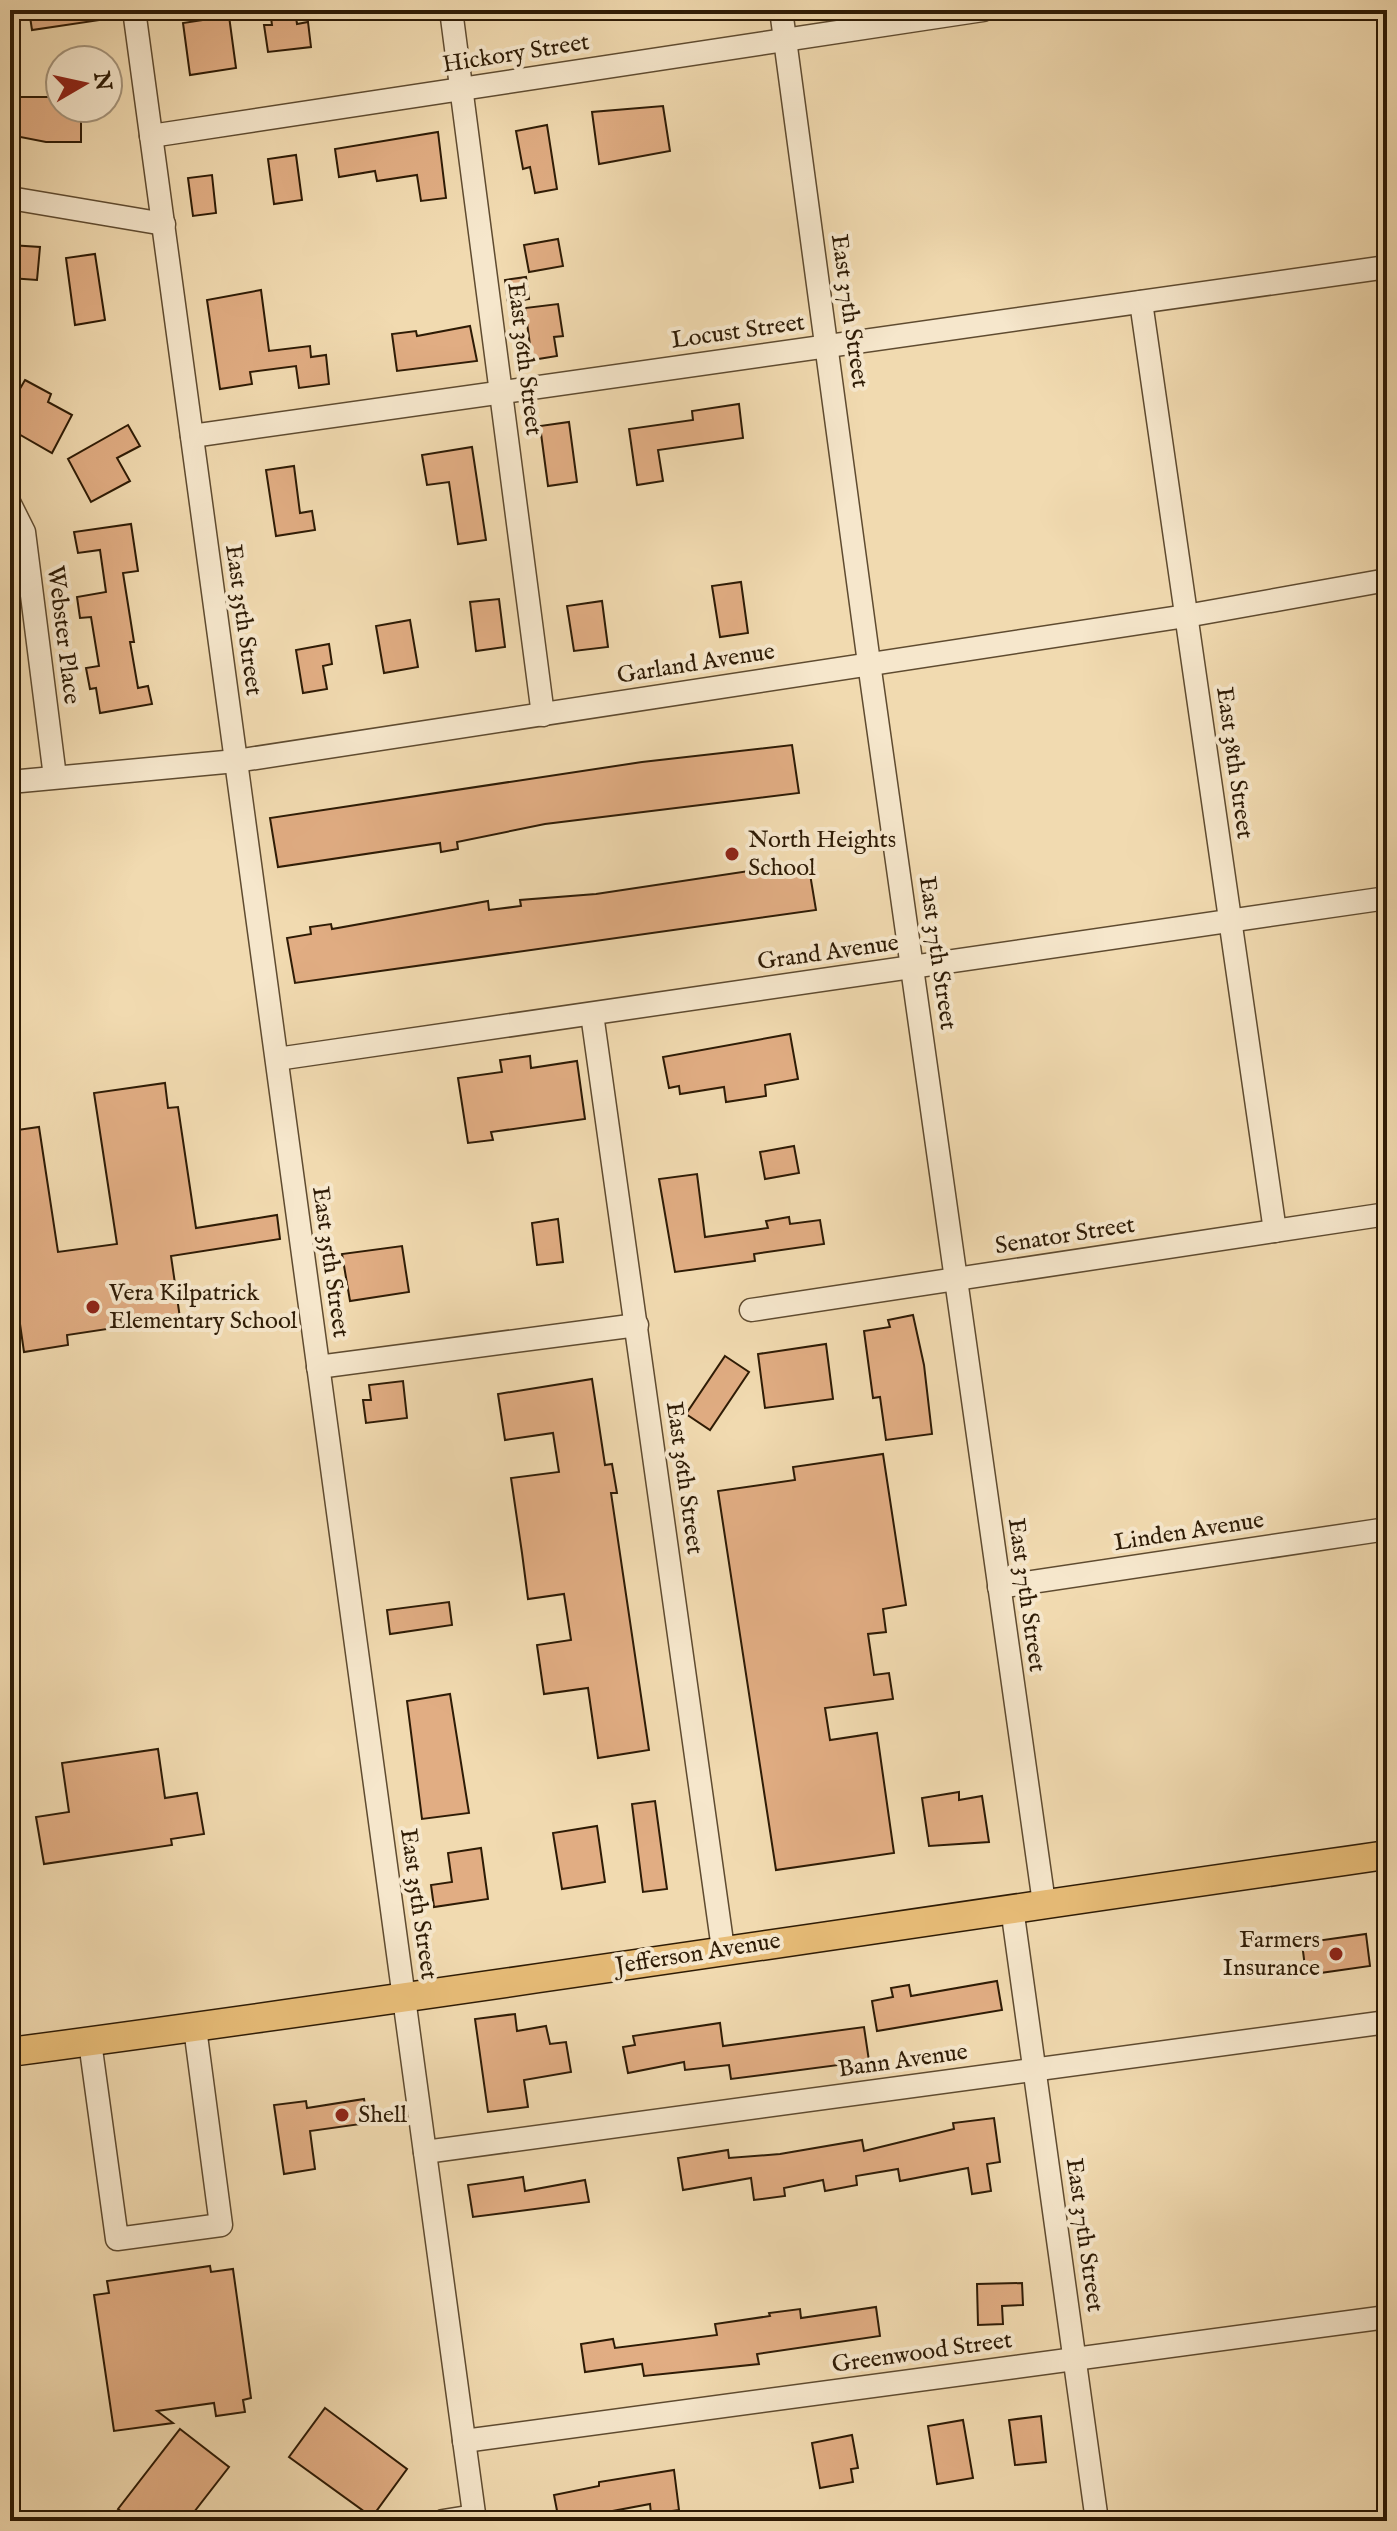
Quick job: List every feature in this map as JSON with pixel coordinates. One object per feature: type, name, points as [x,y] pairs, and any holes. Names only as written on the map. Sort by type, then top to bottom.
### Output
[{"type":"main road","name":"Jefferson Avenue","points":[[10,2052],[404,2000],[723,1949],[1387,1855]]},
{"type":"street","name":"East 35th Street","points":[[134,10],[475,2519]]},
{"type":"street","name":"East 36th Street","points":[[451,10],[543,715]]},
{"type":"street","name":"East 37th Street","points":[[781,10],[869,663],[1044,1903]]},
{"type":"street","name":"Hickory Street","points":[[151,136],[983,10]]},
{"type":"street","points":[[10,198],[164,224]]},
{"type":"street","name":"Locust Street","points":[[192,436],[1387,267]]},
{"type":"street","name":"East 38th Street","points":[[1141,302],[1275,1231]]},
{"type":"street","name":"Webster Place","points":[[10,504],[24,532],[55,777]]},
{"type":"street","name":"Garland Avenue","points":[[10,782],[236,761],[1186,616],[1387,580]]},
{"type":"street","name":"Grand Avenue","points":[[277,1059],[1387,898]]},
{"type":"street","name":"East 36th Street","points":[[592,1014],[723,1949]]},
{"type":"street","name":"Senator Street","points":[[751,1310],[1387,1214]]},
{"type":"street","points":[[318,1367],[637,1325]]},
{"type":"street","name":"Linden Avenue","points":[[999,1587],[1387,1529]]},
{"type":"street","name":"East 37th Street","points":[[1012,1908],[1097,2521]]},
{"type":"street","name":"Bann Avenue","points":[[425,2152],[1387,2022]]},
{"type":"street","points":[[90,2042],[117,2239],[177,2231],[221,2225],[195,2028]]},
{"type":"street","name":"Greenwood Street","points":[[464,2441],[1387,2317]]},
{"type":"street","points":[[443,2521],[475,2519]]},
{"type":"building","points":[[29,10],[100,10],[100,20],[32,30]]},
{"type":"building","points":[[270,10],[295,10],[297,24],[308,22],[311,47],[268,52],[264,25],[272,25]]},
{"type":"building","points":[[229,16],[236,68],[190,75],[183,23]]},
{"type":"building","points":[[10,97],[44,97],[44,124],[81,124],[81,142],[46,142],[10,135]]},
{"type":"building","points":[[663,106],[670,151],[599,164],[592,112]]},
{"type":"building","points":[[547,125],[557,189],[535,193],[530,167],[523,169],[516,131]]},
{"type":"building","points":[[438,132],[446,198],[421,201],[417,175],[377,181],[375,171],[339,177],[335,149]]},
{"type":"building","points":[[296,155],[302,200],[274,204],[268,159]]},
{"type":"building","points":[[212,175],[216,213],[193,216],[188,178]]},
{"type":"building","points":[[558,239],[563,266],[529,272],[524,245]]},
{"type":"building","points":[[10,245],[40,247],[37,280],[10,278]]},
{"type":"building","points":[[95,254],[105,320],[75,325],[66,258]]},
{"type":"building","points":[[526,277],[529,299],[508,303],[505,280]]},
{"type":"building","points":[[261,290],[269,351],[310,346],[311,357],[326,355],[329,384],[299,388],[296,366],[250,372],[252,384],[220,389],[207,300]]},
{"type":"building","points":[[558,304],[563,336],[554,337],[557,356],[532,360],[525,308]]},
{"type":"building","points":[[470,326],[477,361],[397,371],[392,334],[416,331],[417,336]]},
{"type":"building","points":[[25,380],[51,394],[48,402],[72,415],[52,453],[10,429],[10,406]]},
{"type":"building","points":[[739,404],[743,438],[658,450],[663,481],[637,485],[629,429],[693,420],[692,411]]},
{"type":"building","points":[[569,422],[577,482],[548,486],[540,426]]},
{"type":"building","points":[[128,425],[140,446],[117,458],[130,481],[91,502],[68,459]]},
{"type":"building","points":[[472,447],[486,540],[458,544],[449,482],[427,485],[422,455]]},
{"type":"building","points":[[294,466],[300,513],[312,511],[315,530],[276,536],[266,470]]},
{"type":"building","points":[[131,524],[138,571],[123,573],[134,642],[130,642],[138,688],[148,686],[152,704],[100,713],[96,688],[90,689],[86,668],[99,666],[91,617],[80,618],[77,597],[106,592],[100,550],[78,553],[74,532]]},
{"type":"building","points":[[741,582],[748,633],[720,637],[712,586]]},
{"type":"building","points":[[499,599],[505,647],[476,651],[470,602]]},
{"type":"building","points":[[602,601],[608,647],[574,651],[567,606]]},
{"type":"building","points":[[410,620],[418,667],[384,673],[376,626]]},
{"type":"building","points":[[329,644],[332,664],[323,666],[327,689],[303,693],[296,650]]},
{"type":"building","points":[[792,745],[799,793],[545,824],[457,842],[458,849],[441,852],[440,843],[278,867],[270,818],[642,762]]},
{"type":"building","points":[[808,862],[816,910],[295,983],[287,938],[311,934],[310,927],[331,924],[332,929],[488,901],[489,910],[521,906],[520,900],[596,894]]},
{"type":"building","points":[[790,1034],[798,1079],[765,1085],[766,1096],[726,1102],[724,1087],[680,1094],[679,1086],[669,1088],[663,1057]]},
{"type":"building","points":[[530,1056],[531,1068],[577,1061],[585,1119],[491,1132],[493,1140],[468,1143],[458,1078],[502,1072],[500,1060]]},
{"type":"building","points":[[165,1083],[168,1108],[178,1107],[196,1228],[277,1215],[280,1239],[171,1256],[180,1318],[67,1335],[68,1345],[24,1352],[19,1317],[10,1319],[10,1131],[39,1127],[58,1252],[117,1244],[94,1093]]},
{"type":"building","points":[[794,1146],[799,1173],[765,1179],[760,1152]]},
{"type":"building","points":[[697,1174],[705,1237],[768,1228],[766,1221],[789,1217],[790,1224],[820,1220],[824,1244],[754,1254],[755,1261],[675,1272],[659,1179]]},
{"type":"building","points":[[558,1219],[563,1262],[537,1265],[532,1223]]},
{"type":"building","points":[[402,1246],[409,1292],[350,1301],[342,1254]]},
{"type":"building","points":[[913,1315],[924,1365],[932,1434],[886,1440],[880,1397],[873,1398],[864,1331],[890,1327],[888,1320]]},
{"type":"building","points":[[826,1344],[833,1399],[765,1408],[758,1354]]},
{"type":"building","points":[[725,1356],[749,1372],[710,1430],[686,1414]]},
{"type":"building","points":[[592,1379],[605,1465],[612,1464],[617,1493],[611,1493],[649,1750],[598,1758],[588,1688],[544,1694],[537,1645],[571,1640],[564,1594],[528,1599],[511,1478],[559,1472],[553,1433],[505,1440],[498,1394]]},
{"type":"building","points":[[403,1381],[407,1418],[366,1423],[363,1400],[371,1400],[369,1385]]},
{"type":"building","points":[[883,1454],[906,1605],[883,1609],[886,1632],[868,1634],[874,1675],[889,1673],[893,1699],[825,1708],[830,1740],[877,1733],[894,1853],[776,1870],[718,1491],[795,1480],[793,1467]]},
{"type":"building","points":[[449,1602],[452,1625],[390,1634],[387,1610]]},
{"type":"building","points":[[450,1694],[469,1813],[422,1819],[407,1701]]},
{"type":"building","points":[[158,1749],[165,1798],[197,1793],[204,1834],[171,1839],[172,1845],[44,1864],[36,1817],[69,1812],[62,1763]]},
{"type":"building","points":[[959,1792],[959,1800],[982,1796],[989,1842],[929,1846],[922,1798]]},
{"type":"building","points":[[655,1801],[667,1889],[643,1892],[632,1804]]},
{"type":"building","points":[[597,1826],[605,1882],[562,1889],[553,1833]]},
{"type":"building","points":[[481,1848],[488,1899],[434,1907],[431,1885],[452,1882],[448,1853]]},
{"type":"building","name":"Farmers Insurance","points":[[1366,1934],[1370,1966],[1306,1975],[1302,1943]]},
{"type":"building","points":[[997,1981],[1002,2010],[877,2031],[872,2001],[893,1997],[891,1988],[909,1985],[911,1996]]},
{"type":"building","points":[[515,2014],[517,2031],[546,2026],[550,2044],[566,2042],[571,2072],[524,2080],[528,2107],[488,2112],[475,2019]]},
{"type":"building","points":[[720,2023],[723,2046],[864,2027],[869,2061],[731,2079],[729,2065],[685,2070],[684,2062],[628,2073],[623,2047],[635,2045],[633,2036]]},
{"type":"building","points":[[364,2099],[368,2123],[310,2131],[315,2169],[284,2174],[274,2105],[306,2101],[307,2108]]},
{"type":"building","points":[[994,2118],[1000,2162],[987,2164],[991,2191],[972,2194],[968,2168],[900,2181],[898,2169],[856,2176],[857,2185],[825,2191],[823,2180],[784,2188],[785,2196],[754,2200],[751,2178],[683,2190],[678,2158],[728,2150],[729,2158],[780,2154],[862,2140],[864,2151],[954,2129],[953,2123]]},
{"type":"building","points":[[523,2177],[525,2191],[585,2180],[589,2202],[473,2217],[468,2185]]},
{"type":"building","points":[[210,2266],[211,2272],[233,2269],[251,2398],[243,2400],[245,2412],[216,2416],[214,2403],[157,2411],[173,2423],[114,2431],[94,2295],[109,2293],[107,2281]]},
{"type":"building","points":[[1022,2283],[1023,2305],[1002,2306],[1003,2324],[978,2325],[977,2284]]},
{"type":"building","points":[[876,2307],[880,2336],[757,2354],[759,2364],[644,2376],[642,2364],[585,2372],[581,2344],[613,2339],[615,2348],[717,2335],[715,2324],[770,2316],[769,2313],[800,2309],[801,2318]]},
{"type":"building","points":[[325,2408],[407,2469],[372,2517],[289,2457]]},
{"type":"building","points":[[1041,2416],[1046,2462],[1015,2465],[1009,2420]]},
{"type":"building","points":[[963,2420],[973,2478],[937,2484],[928,2426]]},
{"type":"building","points":[[180,2429],[229,2467],[187,2521],[134,2521],[118,2509]]},
{"type":"building","points":[[852,2435],[858,2468],[851,2469],[853,2482],[820,2488],[812,2443]]},
{"type":"building","points":[[674,2470],[679,2510],[651,2514],[650,2504],[559,2521],[554,2495],[599,2486],[599,2482]]},
{"type":"place","name":"North Heights School","points":[[732,854]]},
{"type":"place","name":"Vera Kilpatrick Elementary School","points":[[93,1307]]},
{"type":"place","name":"Farmers Insurance","points":[[1336,1954]]},
{"type":"place","name":"Shell","points":[[342,2115]]}]
